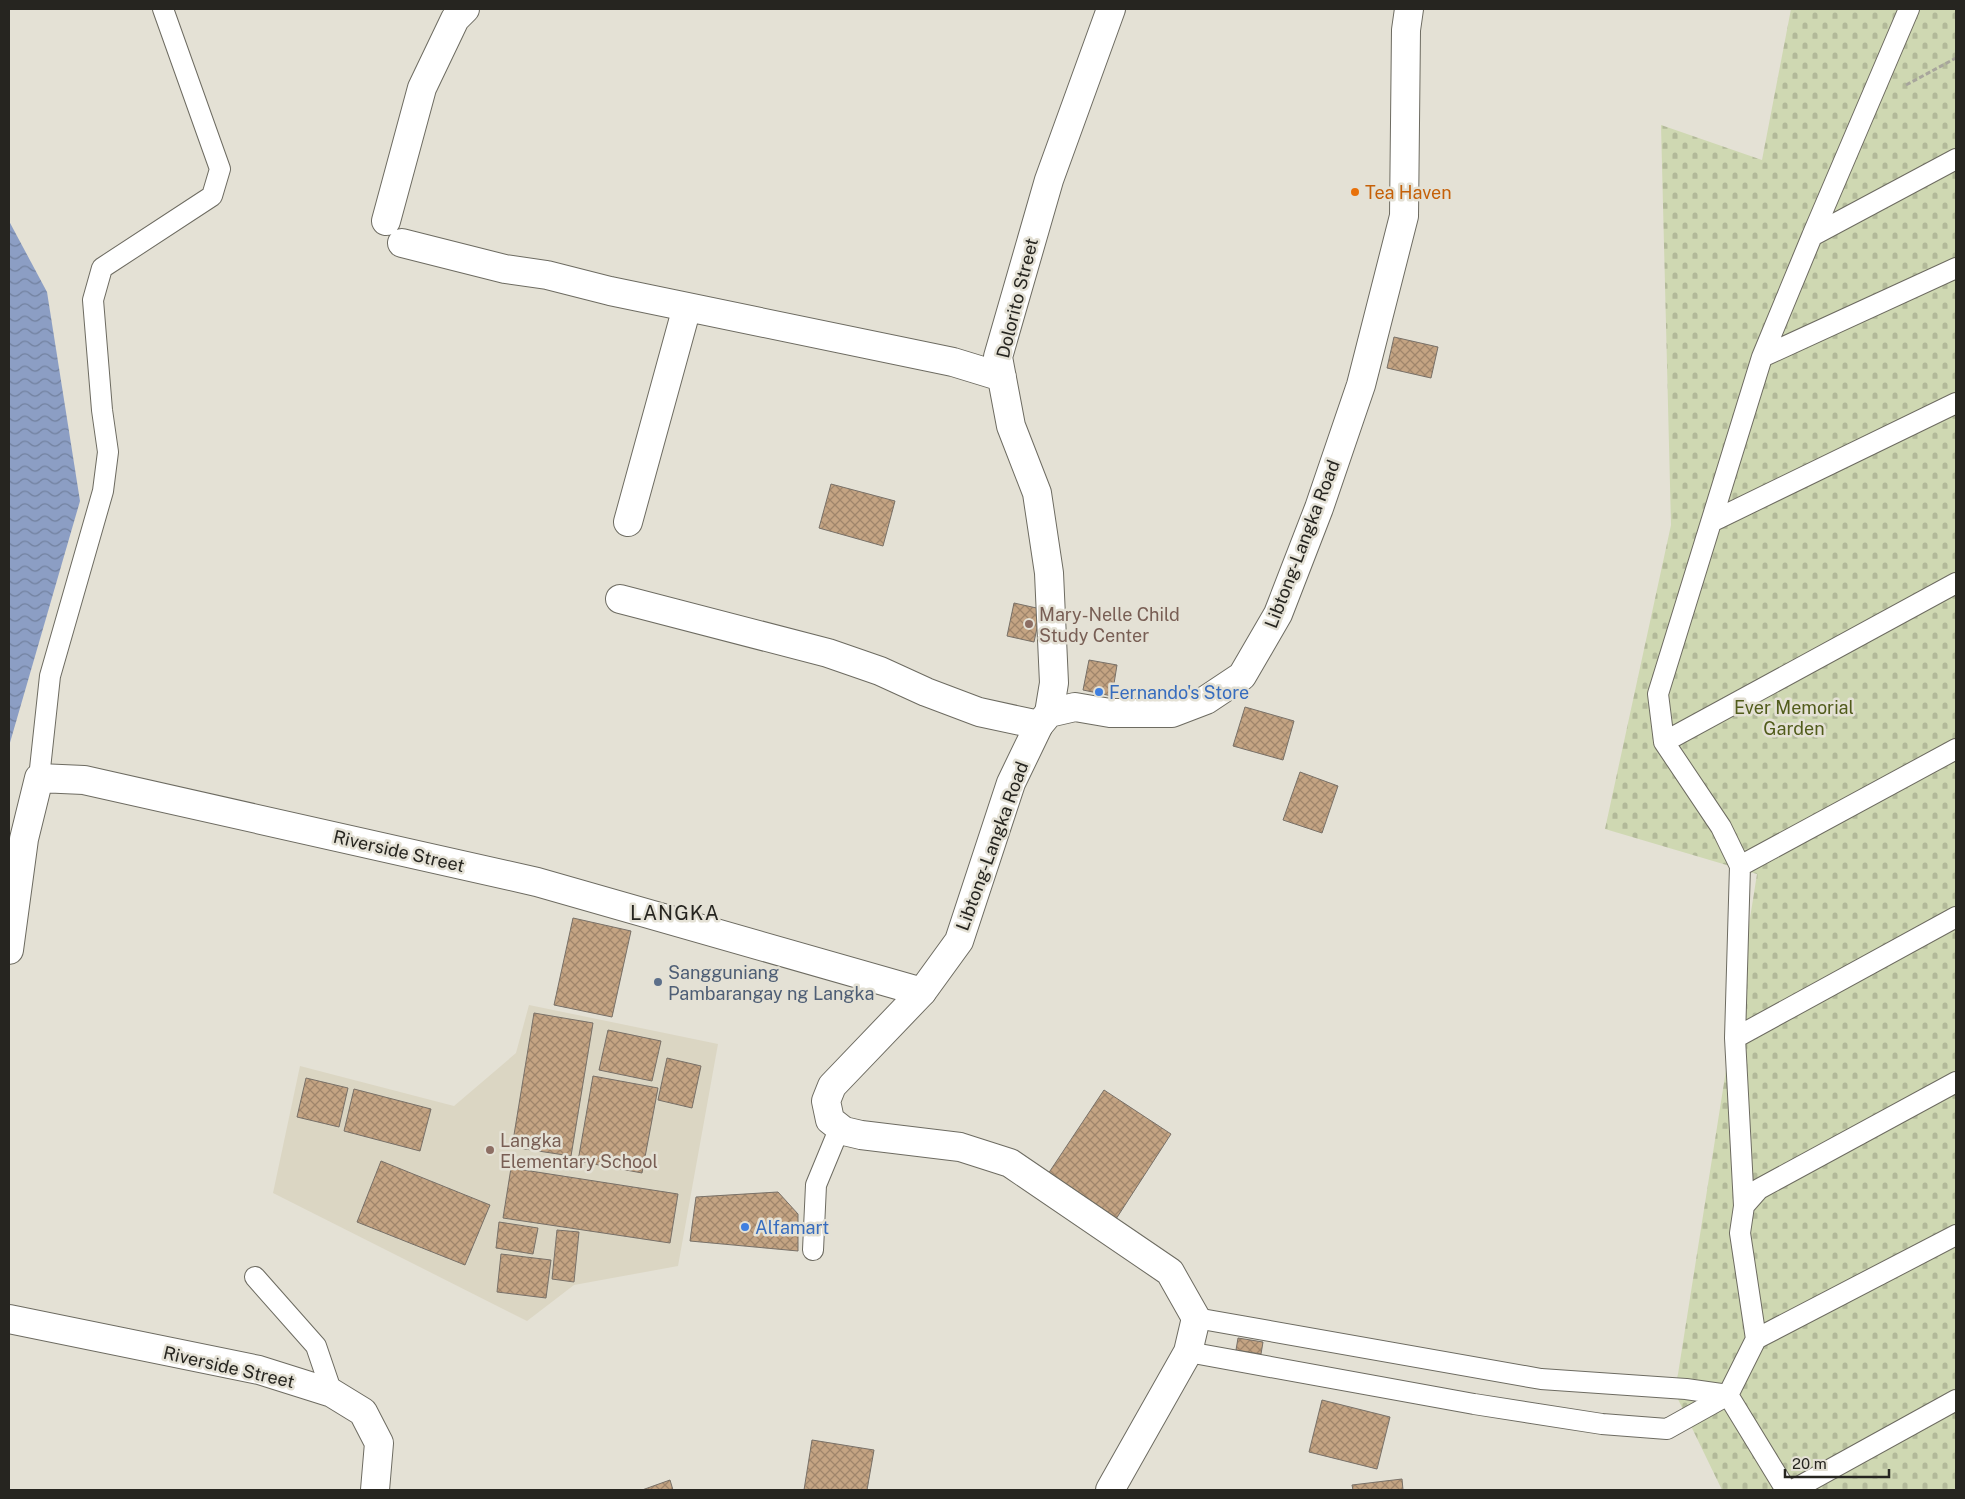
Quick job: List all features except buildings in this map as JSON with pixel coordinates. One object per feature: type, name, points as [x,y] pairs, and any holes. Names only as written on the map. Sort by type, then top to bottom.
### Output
[{"type":"street","points":[[386,221],[422,88],[456,19],[465,9]]},
{"type":"street","name":"Dolorito Street","points":[[1044,719],[1054,683],[1049,573],[1037,494],[1011,426],[998,357],[1049,180],[1111,9]]},
{"type":"street","name":"Libtong-Langka Road","points":[[840,1127],[830,1120],[826,1101],[832,1086],[922,992],[959,941],[1011,783],[1044,719],[1075,707],[1110,713],[1172,713],[1206,700],[1242,676],[1278,614],[1319,508],[1361,386],[1404,216],[1406,30],[1409,9]]},
{"type":"street","points":[[402,243],[505,269],[547,276],[610,291],[944,360],[1002,377]]},
{"type":"street","points":[[628,522],[687,307]]},
{"type":"street","points":[[620,598],[828,653],[880,671],[926,692],[979,712],[1044,719]]},
{"type":"street","points":[[9,950],[24,839],[39,778]]},
{"type":"street","name":"Riverside Street","points":[[39,778],[84,780],[537,882],[922,992]]},
{"type":"street","points":[[840,1127],[844,1131],[861,1135],[960,1147],[1010,1163],[1170,1272],[1196,1318],[1188,1352],[1110,1490]]},
{"type":"street","name":"Riverside Street","points":[[9,1320],[259,1370],[332,1393],[363,1412],[379,1443],[375,1490]]},
{"type":"lane","points":[[39,778],[50,676],[103,491],[108,452],[102,410],[93,300],[102,268],[212,196],[220,170],[163,9]]},
{"type":"lane","points":[[1188,1352],[1474,1404],[1612,1425],[1667,1429],[1728,1395],[1756,1339],[1740,1233],[1744,1206],[1735,1038],[1740,866],[1721,827],[1664,742],[1658,694],[1762,357],[1909,9]]},
{"type":"lane","points":[[1812,236],[1956,159]]},
{"type":"lane","points":[[1762,357],[1956,268]]},
{"type":"lane","points":[[1711,522],[1956,403]]},
{"type":"lane","points":[[1664,742],[1956,583]]},
{"type":"lane","points":[[1740,866],[1956,749]]},
{"type":"lane","points":[[1735,1038],[1956,917]]},
{"type":"lane","points":[[1744,1206],[1760,1189],[1956,1082]]},
{"type":"lane","points":[[813,1250],[816,1185],[840,1127]]},
{"type":"lane","points":[[1756,1339],[1956,1236]]},
{"type":"lane","points":[[255,1277],[316,1346],[332,1393]]},
{"type":"lane","points":[[1196,1318],[1541,1378],[1686,1389],[1728,1395]]},
{"type":"lane","points":[[1728,1395],[1786,1490]]},
{"type":"lane","points":[[1793,1490],[1956,1400]]},
{"type":"path","points":[[1872,96],[1910,84],[1956,58]]},
{"type":"shaded area","name":"Langka Elementary School","points":[[529,1005],[718,1044],[678,1266],[574,1285],[527,1321],[273,1193],[300,1066],[454,1106],[516,1053]]},
{"type":"green space","name":"Ever Memorial Garden","points":[[1791,9],[1956,9],[1956,1490],[1722,1490],[1675,1393],[1757,874],[1605,829],[1671,525],[1661,125],[1762,160]]},
{"type":"water","points":[[9,221],[47,292],[80,501],[9,746]]},
{"type":"place","name":"Tea Haven","points":[[1355,192]]},
{"type":"place","name":"Mary-Nelle Child Study Center","points":[[1029,624]]},
{"type":"place","name":"Fernando's Store","points":[[1099,692]]},
{"type":"place","name":"Sangguniang Pambarangay ng Langka","points":[[658,982]]},
{"type":"place","name":"Langka Elementary School","points":[[490,1150]]},
{"type":"place","name":"Alfamart","points":[[745,1227]]},
{"type":"district","name":"LANGKA","points":[[675,913]]}]
